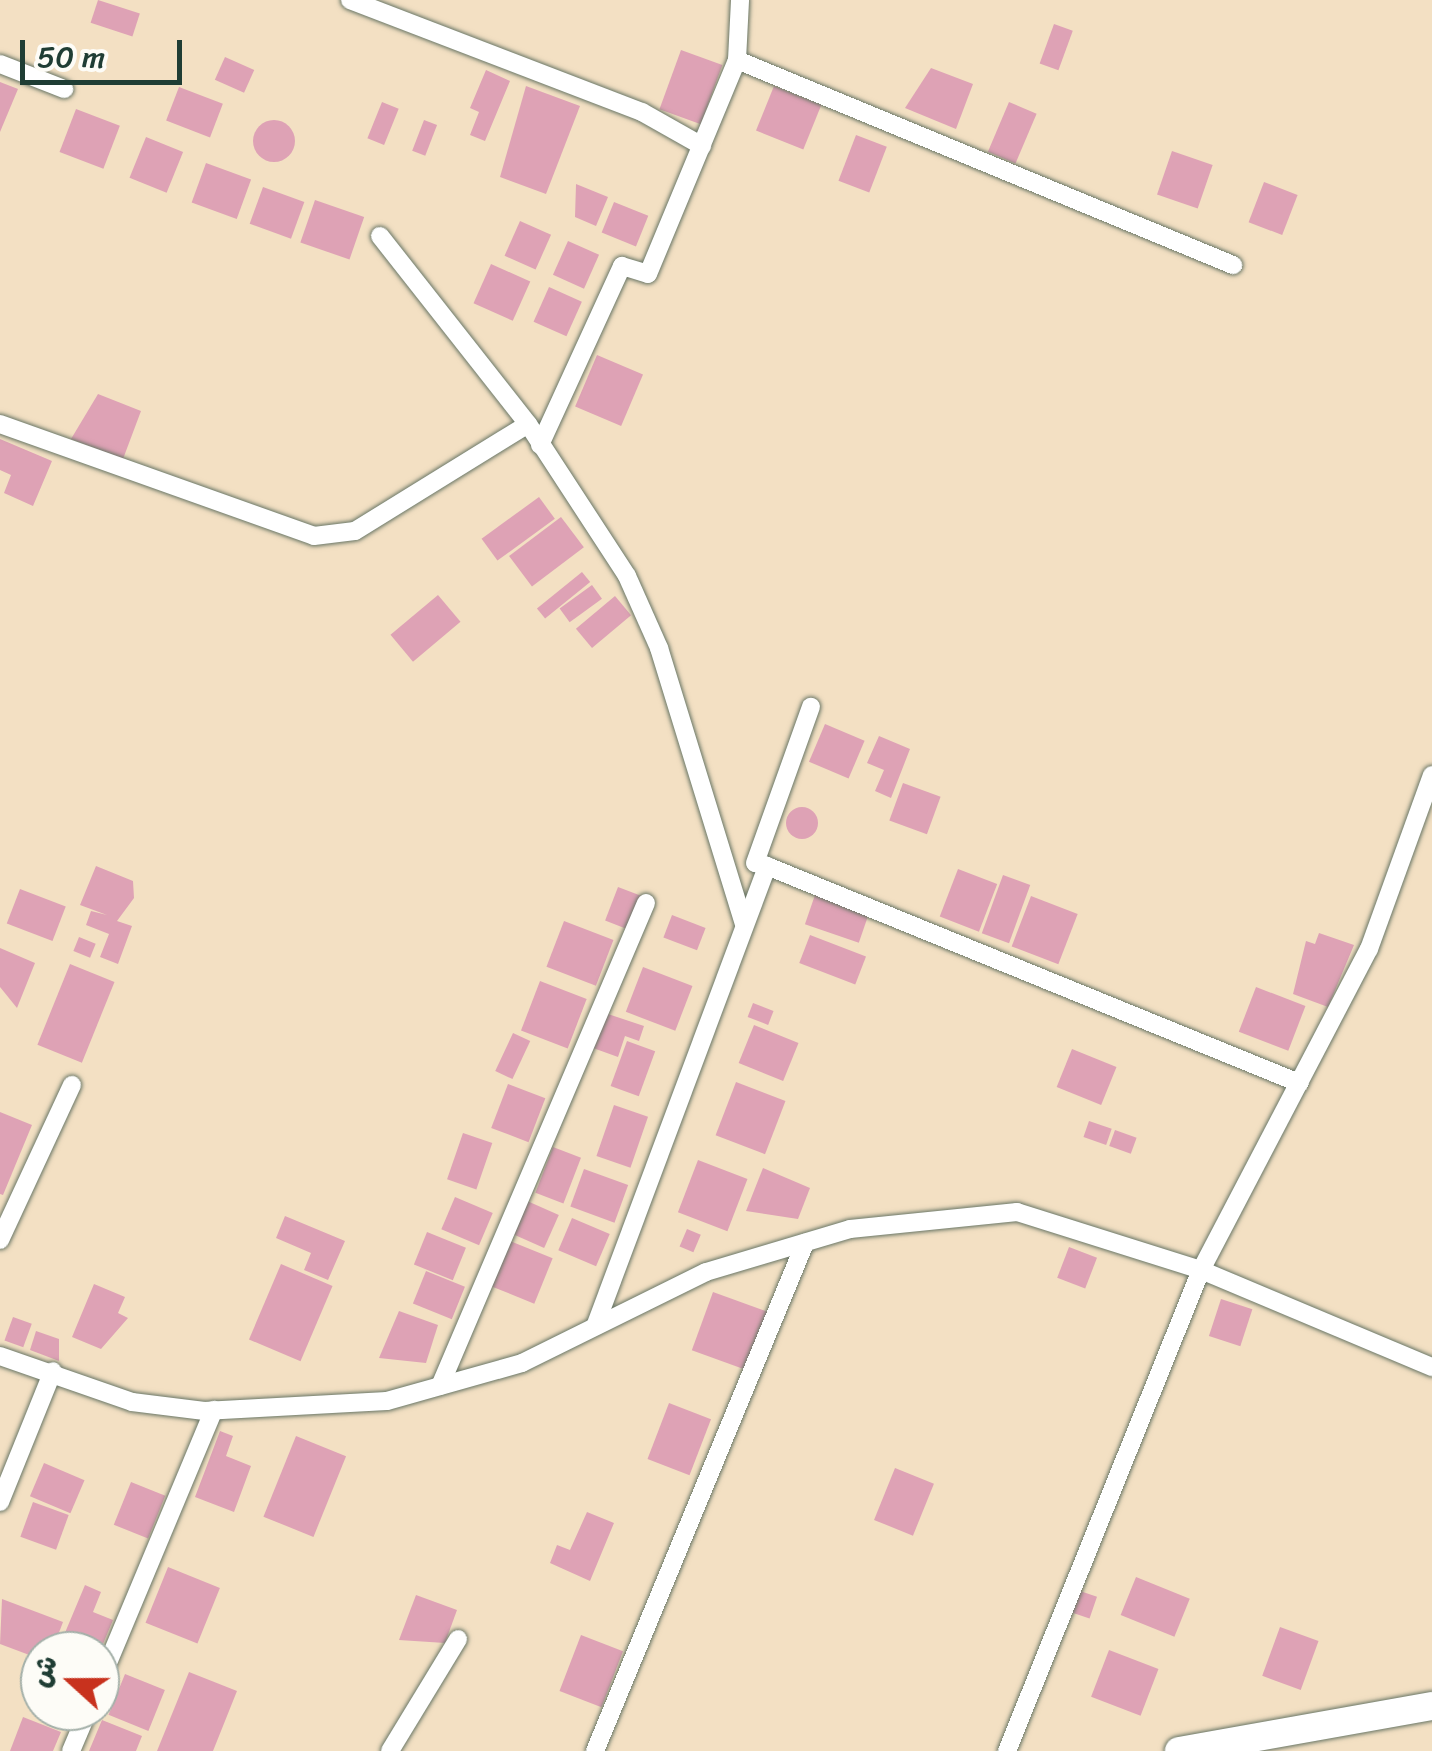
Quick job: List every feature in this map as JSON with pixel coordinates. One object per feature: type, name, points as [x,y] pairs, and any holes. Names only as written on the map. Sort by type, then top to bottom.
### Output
[{"type":"street","points":[[350,0],[642,112],[702,146]]},
{"type":"street","points":[[540,445],[622,266],[648,274],[737,60],[740,0]]},
{"type":"street","points":[[737,60],[1233,265]]},
{"type":"street","points":[[0,64],[64,89]]},
{"type":"street","points":[[380,236],[528,424],[627,576],[659,648],[744,925]]},
{"type":"street","points":[[0,424],[314,536],[355,531],[528,424]]},
{"type":"street","points":[[811,707],[756,863],[1299,1083]]},
{"type":"street","points":[[1008,1751],[1201,1270],[1369,949],[1432,775]]},
{"type":"street","points":[[596,1324],[767,866]]},
{"type":"street","points":[[440,1386],[646,903]]},
{"type":"street","points":[[0,1240],[72,1085]]},
{"type":"street","points":[[0,1356],[53,1371],[132,1402],[214,1410],[387,1400],[522,1363],[706,1272],[805,1243],[924,1215],[1018,1212],[1201,1270],[1432,1367]]},
{"type":"street","points":[[595,1751],[805,1243]]},
{"type":"street","points":[[0,1502],[53,1371]]},
{"type":"street","points":[[120,1634],[214,1410]]},
{"type":"street","points":[[390,1751],[458,1639]]},
{"type":"street","points":[[1179,1751],[1432,1706]]},
{"type":"building","points":[[98,0],[140,14],[132,36],[91,23]]},
{"type":"building","points":[[1054,24],[1073,31],[1058,70],[1040,63]]},
{"type":"building","points":[[681,50],[722,65],[701,124],[659,109]]},
{"type":"building","points":[[225,57],[254,70],[244,93],[215,80]]},
{"type":"building","points":[[931,68],[973,84],[956,129],[905,108]]},
{"type":"building","points":[[486,70],[510,81],[485,141],[470,135],[479,112],[470,108]]},
{"type":"building","points":[[0,82],[18,89],[0,132]]},
{"type":"building","points":[[526,86],[580,106],[546,194],[500,177]]},
{"type":"building","points":[[774,86],[821,105],[803,150],[756,131]]},
{"type":"building","points":[[179,87],[223,104],[210,137],[166,121]]},
{"type":"building","points":[[382,102],[399,109],[384,145],[367,138]]},
{"type":"building","points":[[1009,102],[1037,114],[1016,163],[988,152]]},
{"type":"building","points":[[76,109],[120,126],[103,169],[60,152]]},
{"type":"building","points":[[274,120],[289,126],[295,141],[289,156],[274,162],[259,156],[253,141],[259,126]]},
{"type":"building","points":[[424,120],[437,125],[425,156],[412,151]]},
{"type":"building","points":[[856,135],[887,147],[869,193],[838,181]]},
{"type":"building","points":[[146,137],[183,152],[167,193],[130,178]]},
{"type":"building","points":[[1172,151],[1213,165],[1198,208],[1157,194]]},
{"type":"building","points":[[206,163],[251,179],[237,219],[192,202]]},
{"type":"building","points":[[1264,182],[1298,195],[1282,235],[1249,222]]},
{"type":"building","points":[[576,184],[608,197],[596,226],[575,217]]},
{"type":"building","points":[[263,187],[304,202],[291,239],[250,224]]},
{"type":"building","points":[[315,200],[364,217],[350,259],[300,243]]},
{"type":"building","points":[[614,202],[648,216],[636,246],[602,233]]},
{"type":"building","points":[[520,221],[551,235],[536,270],[505,256]]},
{"type":"building","points":[[568,241],[599,255],[584,289],[553,275]]},
{"type":"building","points":[[491,264],[530,281],[513,321],[474,303]]},
{"type":"building","points":[[549,287],[582,302],[566,336],[534,322]]},
{"type":"building","points":[[597,355],[643,375],[621,426],[575,407]]},
{"type":"building","points":[[98,394],[141,411],[123,459],[71,439]]},
{"type":"building","points":[[0,439],[52,461],[33,506],[4,493],[11,475],[0,470]]},
{"type":"building","points":[[539,497],[555,519],[497,561],[482,539]]},
{"type":"building","points":[[561,517],[584,547],[532,586],[509,556]]},
{"type":"building","points":[[582,572],[590,582],[545,619],[537,609]]},
{"type":"building","points":[[592,585],[602,599],[570,622],[560,609]]},
{"type":"building","points":[[438,595],[460,622],[413,662],[391,635]]},
{"type":"building","points":[[615,596],[631,615],[592,648],[576,629]]},
{"type":"building","points":[[825,724],[865,741],[849,779],[809,762]]},
{"type":"building","points":[[879,736],[910,749],[891,798],[875,791],[884,770],[867,763]]},
{"type":"building","points":[[903,783],[941,797],[927,834],[889,821]]},
{"type":"building","points":[[802,807],[813,812],[818,823],[813,834],[802,839],[791,834],[786,823],[791,812]]},
{"type":"building","points":[[96,866],[133,881],[134,898],[117,921],[132,926],[118,964],[100,957],[109,934],[86,925],[91,911],[107,915],[80,905]]},
{"type":"building","points":[[958,869],[997,884],[979,932],[940,917]]},
{"type":"building","points":[[1003,875],[1030,885],[1009,943],[982,933]]},
{"type":"building","points":[[618,887],[642,896],[629,930],[605,921]]},
{"type":"building","points":[[20,889],[66,907],[52,941],[7,924]]},
{"type":"building","points":[[816,892],[870,911],[859,943],[805,924]]},
{"type":"building","points":[[1031,896],[1078,914],[1058,964],[1012,946]]},
{"type":"building","points":[[672,915],[706,928],[697,950],[663,937]]},
{"type":"building","points":[[564,921],[613,940],[596,986],[546,967]]},
{"type":"building","points":[[1319,933],[1354,945],[1328,1007],[1293,994],[1306,941],[1315,944]]},
{"type":"building","points":[[810,935],[866,957],[855,985],[799,963]]},
{"type":"building","points":[[79,937],[96,944],[90,958],[73,951]]},
{"type":"building","points":[[0,948],[35,963],[17,1008],[0,987]]},
{"type":"building","points":[[70,964],[115,982],[82,1063],[37,1045]]},
{"type":"building","points":[[643,967],[692,986],[675,1031],[626,1012]]},
{"type":"building","points":[[540,981],[587,999],[568,1048],[521,1030]]},
{"type":"building","points":[[1256,987],[1305,1006],[1288,1051],[1239,1032]]},
{"type":"building","points":[[753,1003],[774,1011],[768,1025],[748,1017]]},
{"type":"building","points":[[605,1013],[644,1026],[639,1041],[625,1036],[618,1057],[593,1048]]},
{"type":"building","points":[[754,1025],[799,1043],[783,1081],[739,1063]]},
{"type":"building","points":[[513,1033],[530,1041],[512,1079],[495,1071]]},
{"type":"building","points":[[627,1041],[655,1051],[639,1096],[611,1086]]},
{"type":"building","points":[[1072,1049],[1117,1067],[1101,1105],[1057,1087]]},
{"type":"building","points":[[736,1082],[785,1101],[765,1154],[716,1135]]},
{"type":"building","points":[[508,1084],[545,1098],[528,1142],[491,1128]]},
{"type":"building","points":[[614,1105],[648,1117],[630,1168],[596,1156]]},
{"type":"building","points":[[0,1112],[32,1125],[3,1195],[0,1194]]},
{"type":"building","points":[[1089,1121],[1112,1129],[1106,1145],[1083,1137]]},
{"type":"building","points":[[1115,1130],[1137,1138],[1131,1154],[1109,1146]]},
{"type":"building","points":[[463,1133],[492,1143],[476,1189],[447,1179]]},
{"type":"building","points":[[553,1147],[581,1158],[563,1203],[535,1193]]},
{"type":"building","points":[[698,1160],[747,1179],[727,1231],[678,1212]]},
{"type":"building","points":[[763,1168],[810,1188],[798,1219],[746,1211]]},
{"type":"building","points":[[584,1169],[628,1185],[614,1223],[570,1207]]},
{"type":"building","points":[[455,1197],[493,1213],[479,1245],[441,1229]]},
{"type":"building","points":[[525,1200],[559,1215],[544,1248],[510,1233]]},
{"type":"building","points":[[285,1216],[345,1241],[328,1280],[304,1270],[311,1253],[276,1238]]},
{"type":"building","points":[[572,1218],[610,1234],[596,1266],[558,1250]]},
{"type":"building","points":[[687,1229],[701,1235],[693,1252],[680,1246]]},
{"type":"building","points":[[427,1232],[466,1248],[453,1280],[414,1264]]},
{"type":"building","points":[[510,1241],[553,1258],[534,1304],[492,1286]]},
{"type":"building","points":[[1069,1247],[1097,1258],[1085,1289],[1057,1278]]},
{"type":"building","points":[[281,1264],[333,1286],[301,1361],[249,1339]]},
{"type":"building","points":[[426,1271],[465,1287],[452,1319],[413,1303]]},
{"type":"building","points":[[94,1284],[125,1297],[118,1313],[128,1318],[101,1349],[72,1337]]},
{"type":"building","points":[[713,1292],[768,1312],[746,1370],[692,1350]]},
{"type":"building","points":[[1221,1299],[1252,1309],[1240,1346],[1209,1336]]},
{"type":"building","points":[[399,1311],[438,1325],[426,1363],[379,1358]]},
{"type":"building","points":[[13,1317],[32,1324],[23,1347],[4,1340]]},
{"type":"building","points":[[36,1331],[59,1339],[59,1361],[30,1350]]},
{"type":"building","points":[[669,1403],[711,1419],[690,1475],[647,1459]]},
{"type":"building","points":[[220,1431],[233,1436],[226,1456],[251,1466],[234,1512],[195,1497]]},
{"type":"building","points":[[296,1436],[346,1456],[313,1537],[263,1517]]},
{"type":"building","points":[[44,1463],[85,1480],[70,1513],[30,1496]]},
{"type":"building","points":[[895,1468],[934,1484],[913,1536],[874,1520]]},
{"type":"building","points":[[131,1482],[165,1496],[148,1539],[114,1525]]},
{"type":"building","points":[[33,1502],[69,1515],[56,1550],[20,1537]]},
{"type":"building","points":[[587,1512],[614,1523],[590,1581],[550,1563],[557,1545],[570,1550]]},
{"type":"building","points":[[168,1567],[220,1588],[197,1644],[146,1623]]},
{"type":"building","points":[[1136,1577],[1190,1599],[1174,1637],[1121,1615]]},
{"type":"building","points":[[85,1585],[101,1592],[93,1612],[113,1620],[108,1631],[66,1631]]},
{"type":"building","points":[[1080,1591],[1097,1597],[1090,1619],[1073,1613]]},
{"type":"building","points":[[416,1595],[457,1610],[445,1643],[399,1640]]},
{"type":"building","points":[[2,1599],[63,1622],[60,1631],[20,1631],[20,1652],[0,1644]]},
{"type":"building","points":[[1280,1627],[1319,1641],[1301,1690],[1262,1676]]},
{"type":"building","points":[[581,1635],[623,1651],[602,1707],[559,1691]]},
{"type":"building","points":[[1109,1650],[1158,1669],[1141,1716],[1091,1697]]},
{"type":"building","points":[[189,1672],[237,1691],[213,1751],[157,1751]]},
{"type":"building","points":[[125,1674],[165,1690],[148,1731],[120,1719],[120,1686]]},
{"type":"building","points":[[20,1725],[20,1731],[61,1732],[53,1751],[10,1751]]},
{"type":"building","points":[[120,1727],[142,1736],[136,1751],[89,1751],[97,1731],[120,1731]]}]
